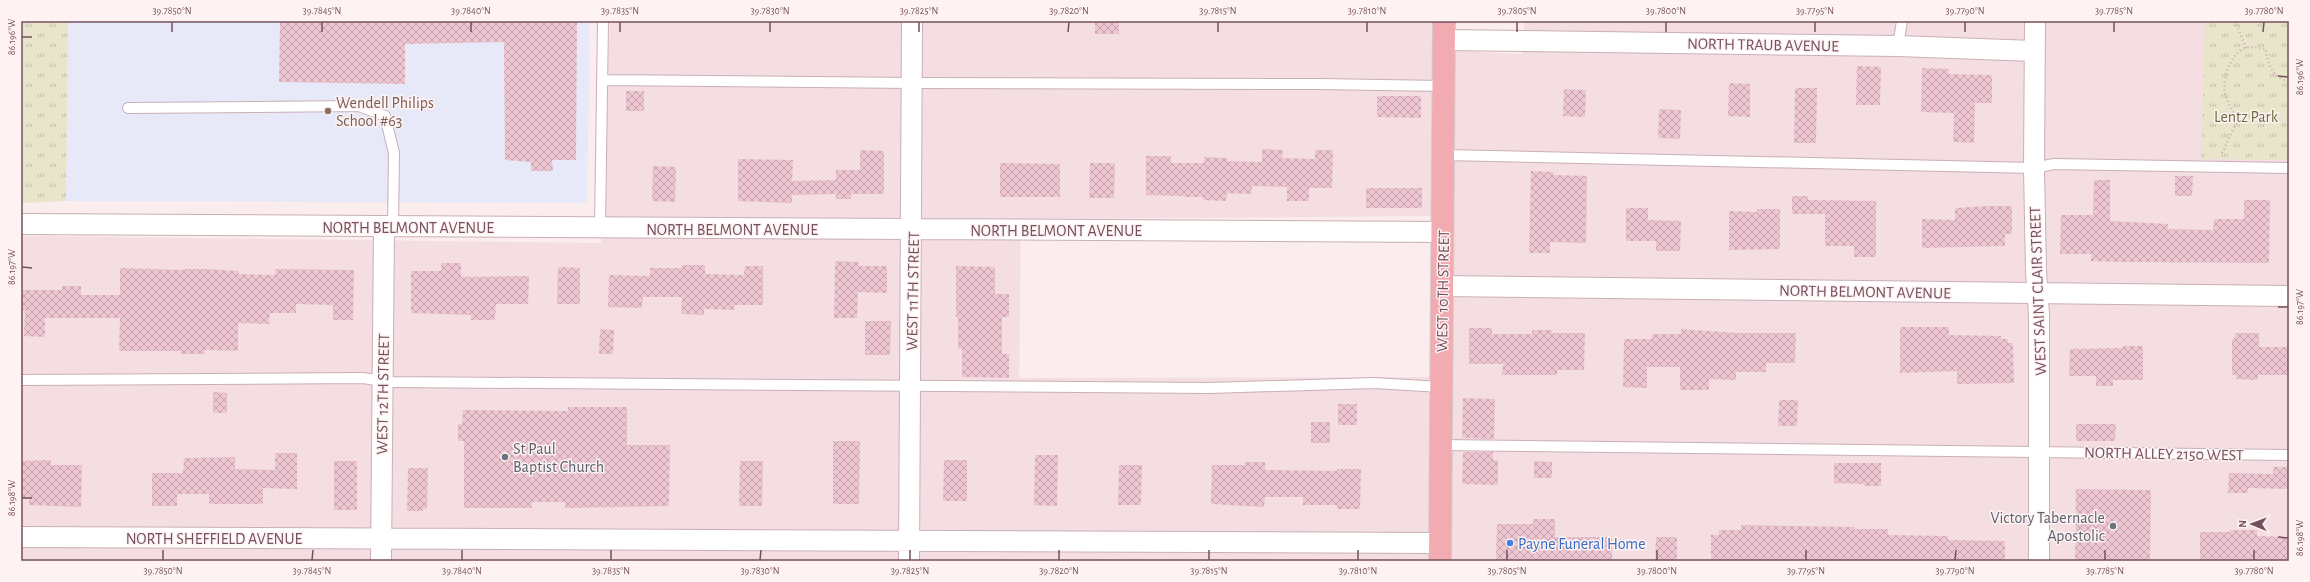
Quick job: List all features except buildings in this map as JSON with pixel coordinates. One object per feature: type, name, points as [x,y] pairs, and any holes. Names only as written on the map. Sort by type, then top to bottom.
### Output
[{"type":"main road","name":"WEST 10TH STREET","points":[[1440,552],[1444,31]]},
{"type":"street","name":"WEST 11TH STREET","points":[[910,561],[913,230],[912,21]]},
{"type":"street","name":"WEST SAINT CLAIR STREET","points":[[2035,21],[2034,168],[2038,293],[2039,561]]},
{"type":"street","name":"NORTH TRAUB AVENUE","points":[[1444,31],[2034,51]]},
{"type":"street","name":"NORTH BELMONT AVENUE","points":[[21,224],[1442,232]]},
{"type":"street","name":"WEST 12TH STREET","points":[[381,561],[382,382],[388,226]]},
{"type":"street","name":"NORTH BELMONT AVENUE","points":[[1442,286],[2289,296]]},
{"type":"street","name":"NORTH SHEFFIELD AVENUE","points":[[21,537],[910,541],[1440,552]]},
{"type":"lane","points":[[600,228],[603,21]]},
{"type":"lane","points":[[1898,46],[1902,21]]},
{"type":"lane","points":[[602,80],[1444,86]]},
{"type":"lane","points":[[128,108],[359,106],[385,116],[394,153],[388,226]]},
{"type":"lane","points":[[1443,155],[2034,168],[2054,164],[2216,168],[2289,168]]},
{"type":"lane","points":[[21,380],[363,378],[382,382],[1209,388],[1374,383],[1441,387]]},
{"type":"lane","name":"NORTH ALLEY 2150 WEST","points":[[1441,445],[2289,454]]},
{"type":"path","points":[[2235,21],[2246,48]]},
{"type":"path","points":[[2216,168],[2236,123],[2236,118],[2226,97],[2224,77],[2234,59],[2243,49],[2246,48],[2266,49],[2270,68],[2277,77],[2289,82]]},
{"type":"shaded area","name":"Wendell Philips School #63","points":[[68,21],[590,21],[587,203],[66,201]]},
{"type":"shaded area","points":[[610,21],[1435,21],[1433,216],[1021,219],[1019,378],[1430,377],[1429,561],[21,561],[21,236],[601,243]]},
{"type":"shaded area","points":[[1524,21],[2289,21],[2289,561],[1451,561],[1454,51],[1522,54]]},
{"type":"green space","points":[[21,21],[68,21],[66,201],[21,203]]},
{"type":"green space","name":"Lentz Park","points":[[2205,21],[2289,21],[2289,160],[2201,159]]},
{"type":"place","name":"Wendell Philips School #63","points":[[328,111]]},
{"type":"place","name":"St Paul Baptist Church","points":[[505,457]]},
{"type":"place","name":"Victory Tabernacle Apostolic","points":[[2113,526]]},
{"type":"place","name":"Payne Funeral Home","points":[[1510,543]]}]
